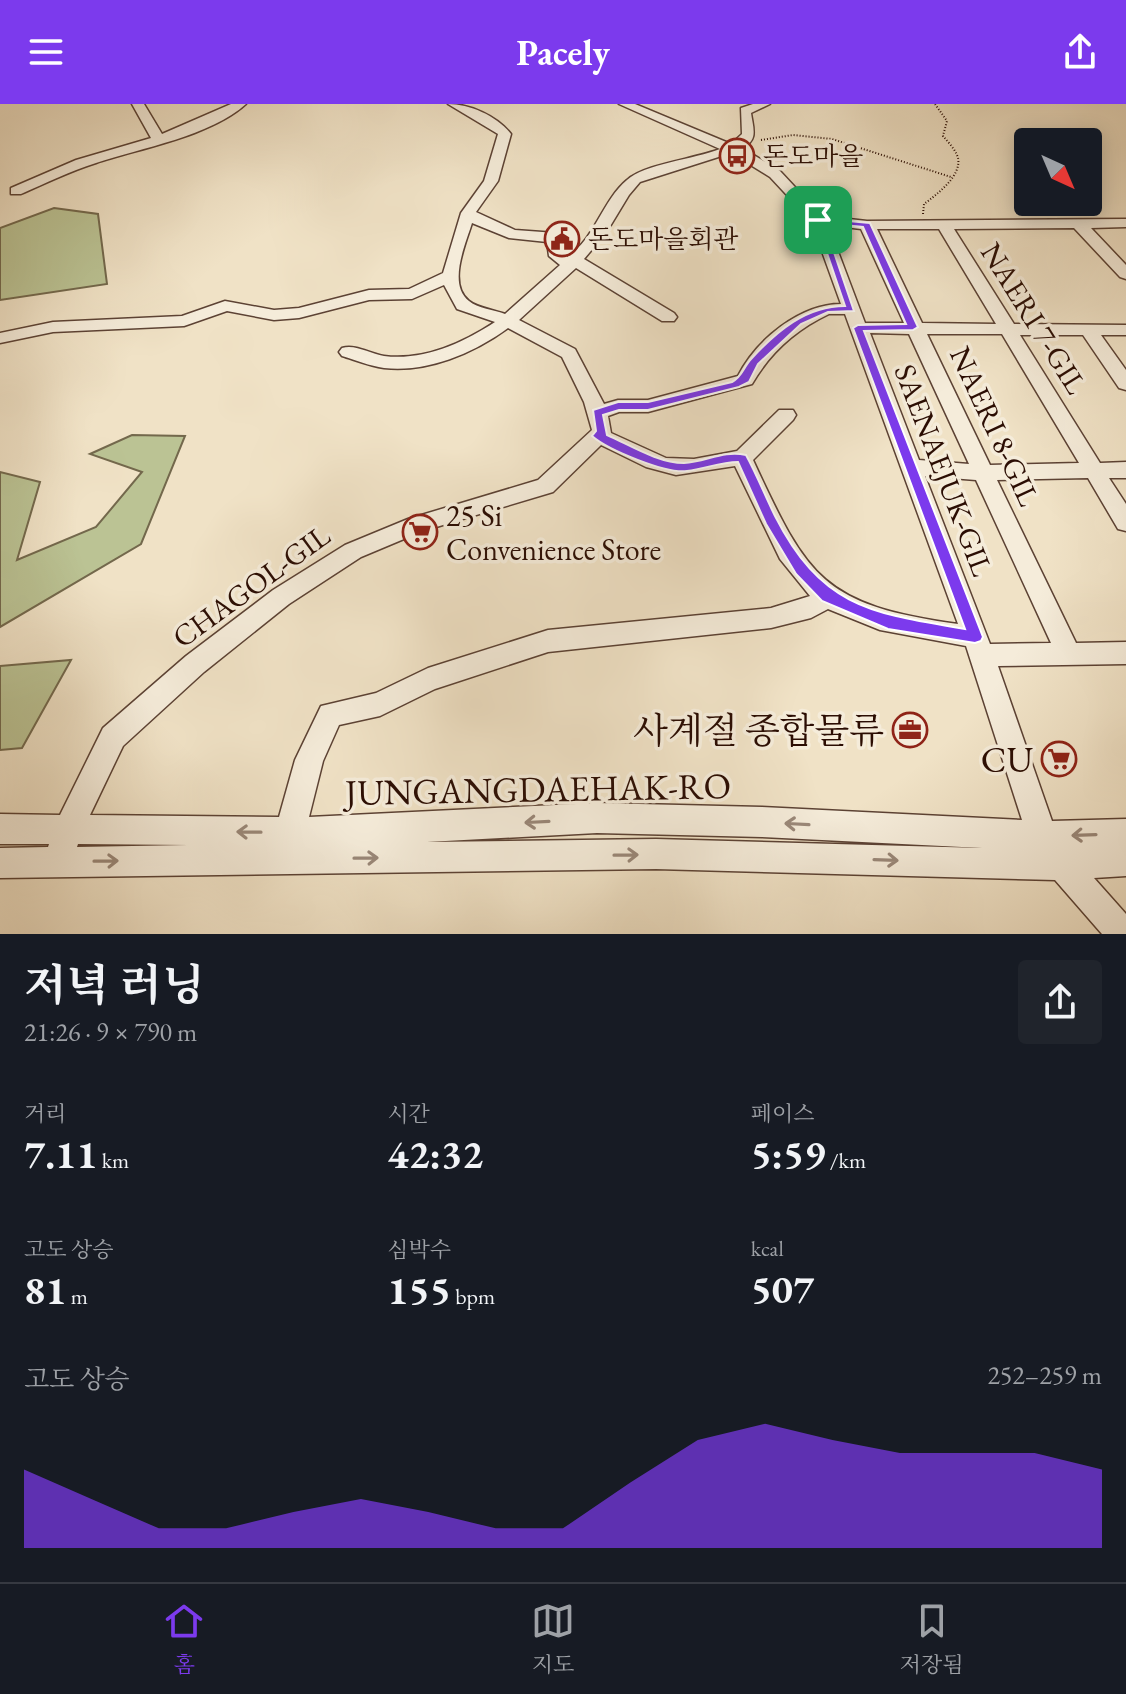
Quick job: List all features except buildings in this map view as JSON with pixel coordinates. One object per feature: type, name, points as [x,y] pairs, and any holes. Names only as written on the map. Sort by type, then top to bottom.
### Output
[{"type":"street","points":[[138,104],[158,139]]},
{"type":"street","points":[[16,191],[88,160],[201,125],[240,104]]},
{"type":"street","points":[[454,104],[498,126],[505,134],[491,181],[468,213],[451,276],[453,289],[463,305],[508,322],[569,353],[599,427],[663,465],[686,467],[718,458],[742,458],[786,415]]},
{"type":"street","name":"SAENAEJUK-GIL","points":[[625,104],[739,144],[775,174],[818,220],[979,646],[1042,836],[1062,865],[1123,934]]},
{"type":"street","points":[[348,352],[369,361],[421,359],[452,353],[493,333],[571,264],[615,210],[629,184],[647,172],[676,167],[739,144],[749,128],[745,111],[764,104]]},
{"type":"street","points":[[468,213],[497,232],[590,241]]},
{"type":"street","points":[[818,220],[867,225],[1126,223]]},
{"type":"street","name":"NAERI 7-GIL","points":[[936,224],[1006,327],[1126,523]]},
{"type":"street","points":[[1079,224],[1123,267]]},
{"type":"street","name":"NAERI 8-GIL","points":[[867,225],[1068,653]]},
{"type":"street","points":[[552,238],[556,242],[557,256],[571,264],[579,263],[668,317]]},
{"type":"street","points":[[0,338],[53,327],[184,321],[225,306],[274,315],[299,313],[369,295],[412,294],[451,276]]},
{"type":"street","points":[[599,427],[618,406],[648,406],[745,380],[754,362],[798,322],[826,309],[854,318],[913,327],[1126,330]]},
{"type":"street","points":[[1088,329],[1126,384]]},
{"type":"street","name":"CHAGOL-GIL","points":[[58,862],[68,829],[113,737],[195,664],[281,597],[353,551],[416,525],[545,486],[599,427]]},
{"type":"street","points":[[742,458],[770,520],[801,570],[827,597],[888,622],[979,646],[1068,653],[1126,653]]},
{"type":"street","points":[[910,467],[982,473],[1126,470]]},
{"type":"street","points":[[283,846],[309,760],[330,715],[380,704],[428,680],[548,641],[771,618],[811,608],[827,597]]},
{"type":"street","name":"JUNGANGDAEHAK-RO","points":[[0,863],[58,862],[283,846],[597,818],[762,822],[1042,836],[1126,834]]},
{"type":"street","name":"JUNGANGDAEHAK-RO","points":[[0,829],[68,829],[283,846],[1062,865],[1126,861]]},
{"type":"path","points":[[935,104],[947,121],[943,136],[957,156],[958,163],[941,192],[924,204],[923,214],[936,224]]},
{"type":"path","points":[[739,144],[794,135],[858,147],[951,177]]},
{"type":"green space","points":[[54,208],[98,214],[107,284],[0,300],[0,228]]},
{"type":"green space","points":[[132,435],[185,436],[141,544],[0,627],[0,472],[40,482],[17,560],[96,527],[142,472],[90,454]]},
{"type":"green space","points":[[71,660],[22,748],[0,750],[0,666]]},
{"type":"place","name":"돈도마을","points":[[737,156]]},
{"type":"place","name":"돈도마을회관","points":[[562,239]]},
{"type":"place","name":"25 Si Convenience Store","points":[[420,532]]},
{"type":"place","name":"사계절 종합물류","points":[[910,730]]},
{"type":"place","name":"CU","points":[[1059,759]]},
{"type":"route","points":[[818,220],[867,225],[913,327],[858,328],[975,637],[888,622],[827,597],[801,570],[770,520],[742,458],[718,458],[686,467],[663,465],[618,442],[598,436],[602,432],[597,413],[618,406],[648,406],[745,380],[754,362],[770,344],[798,322],[826,309],[851,309],[818,220]]}]
